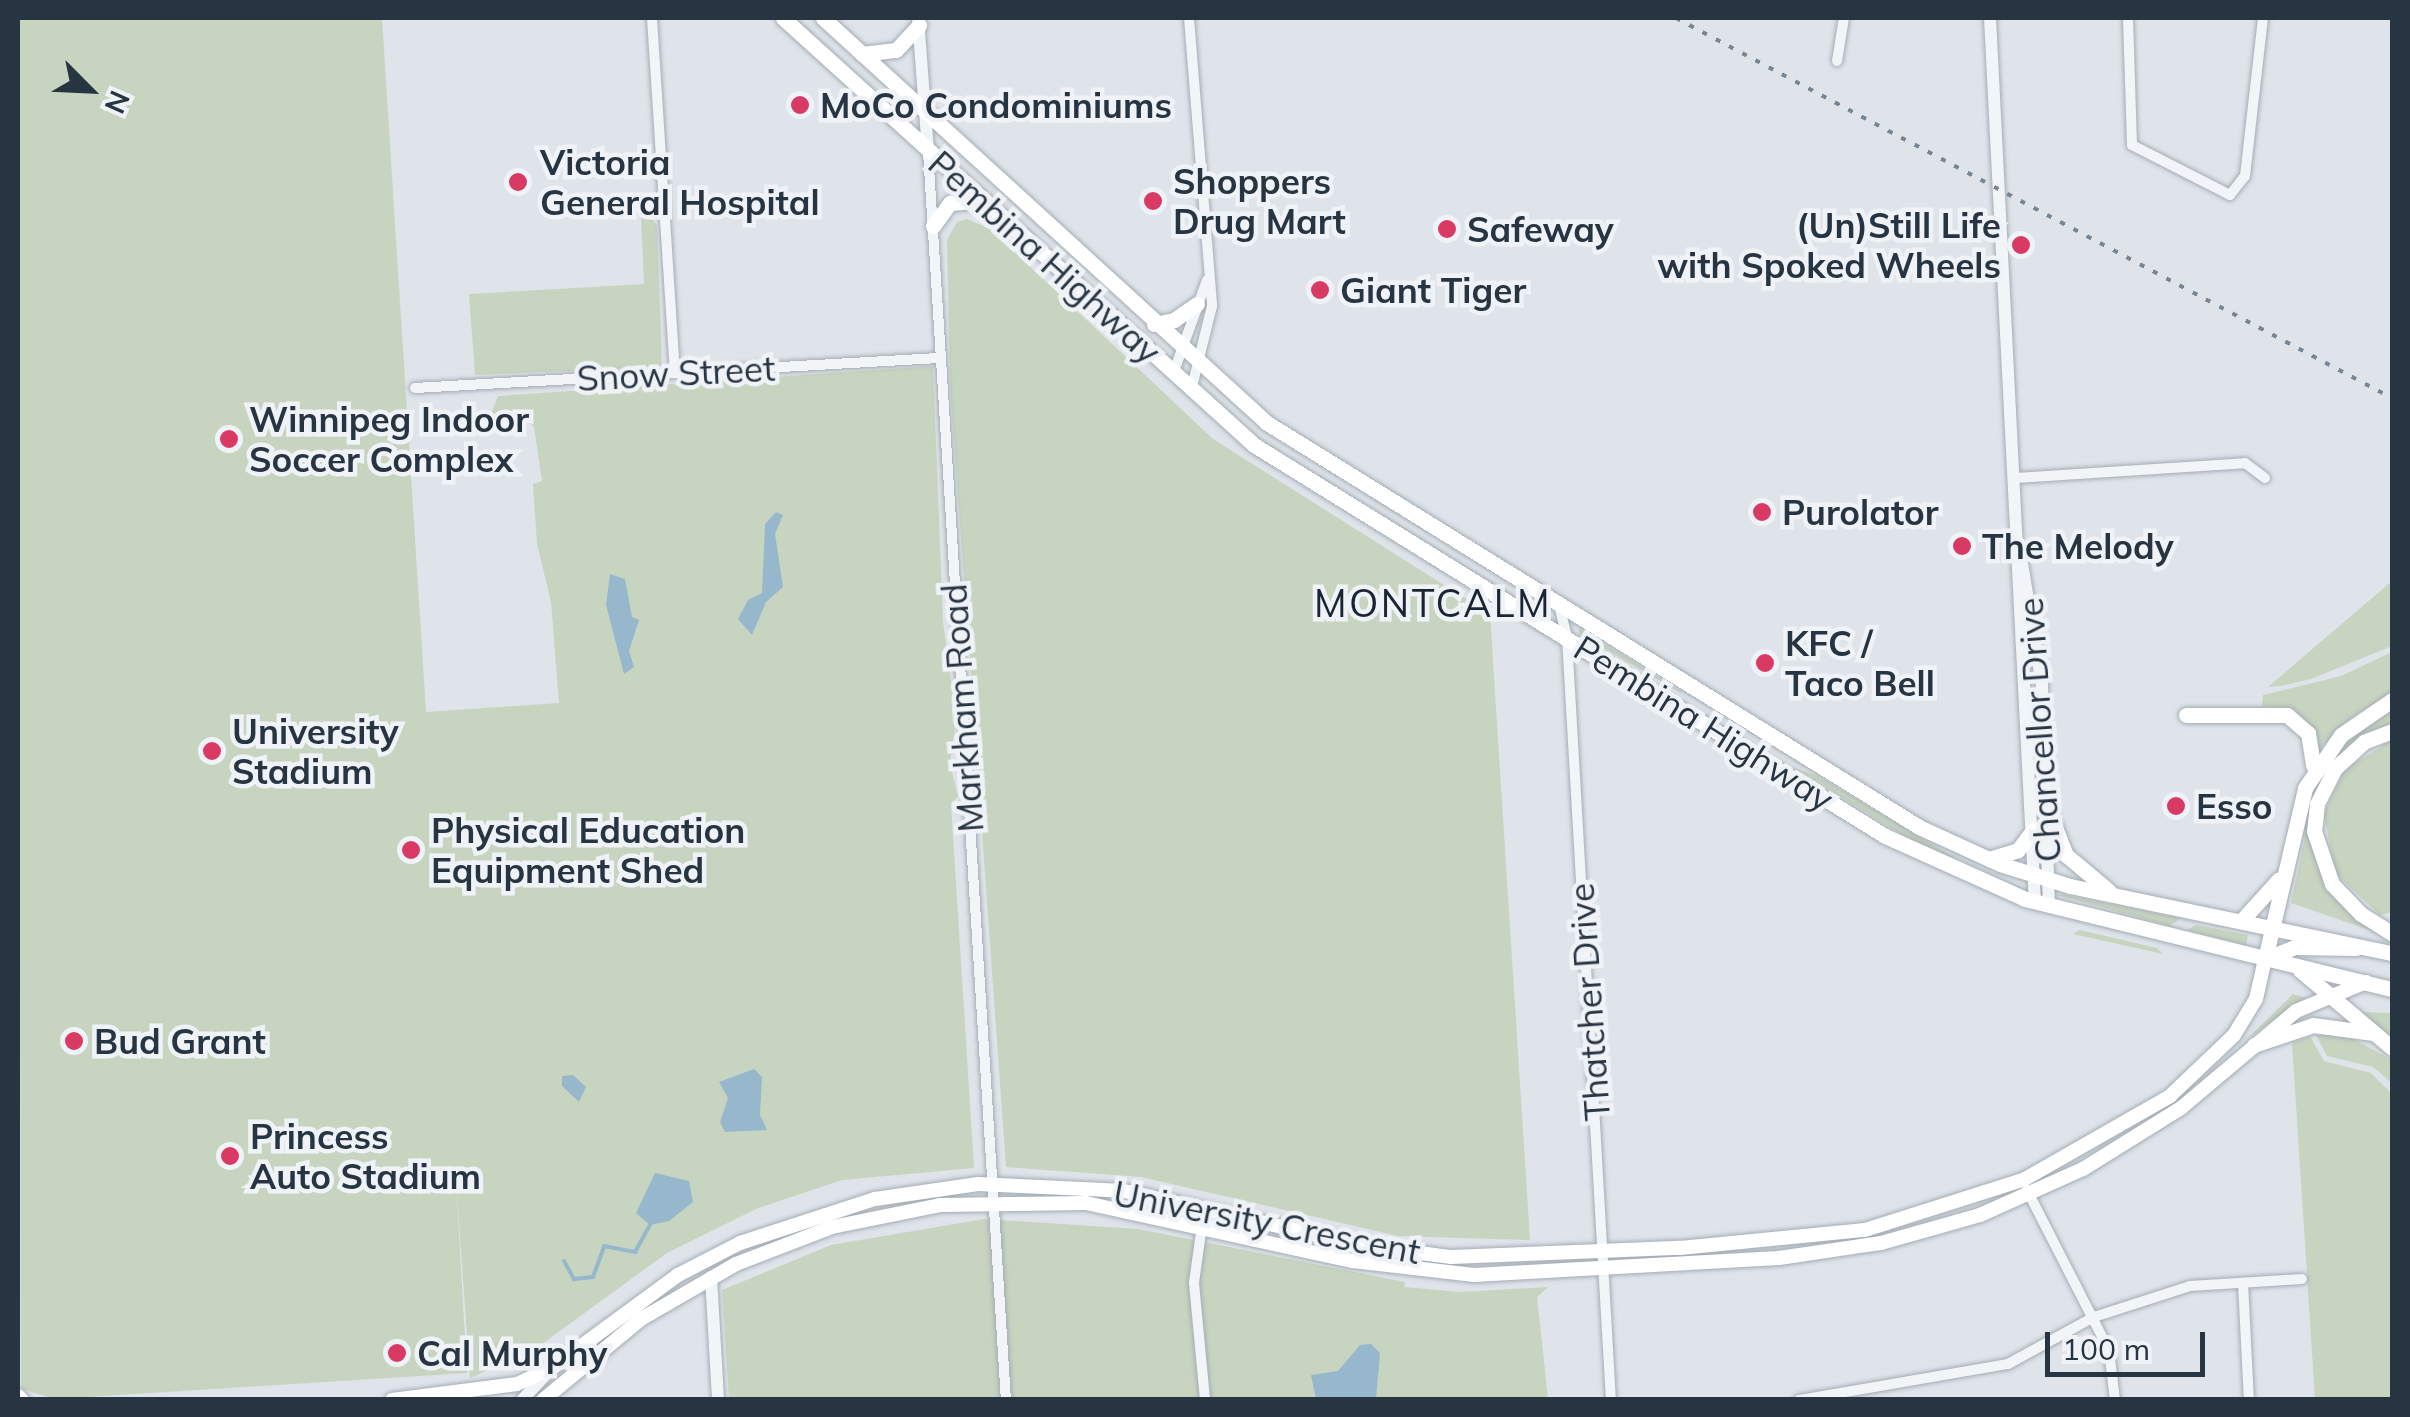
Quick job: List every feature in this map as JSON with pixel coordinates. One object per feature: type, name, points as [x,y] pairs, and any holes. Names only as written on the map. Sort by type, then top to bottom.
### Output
[{"type":"main road","name":"Pembina Highway","points":[[784,18],[1254,445],[1886,836],[1967,878],[2042,904],[2392,989]]},
{"type":"main road","name":"Pembina Highway","points":[[822,18],[1196,363],[1267,423],[1919,827],[1987,859],[2042,878],[2392,953]]},
{"type":"main road","points":[[862,54],[896,50],[918,21]]},
{"type":"main road","points":[[934,226],[950,203],[983,200]]},
{"type":"main road","points":[[1154,324],[1174,320],[1197,304]]},
{"type":"main road","points":[[2311,775],[2341,735],[2392,700]]},
{"type":"main road","points":[[2186,714],[2287,714],[2313,743],[2311,775],[2283,872],[2265,959]]},
{"type":"main road","points":[[2392,731],[2364,742],[2336,768],[2317,804],[2314,831],[2332,884],[2361,914],[2392,933]]},
{"type":"main road","points":[[2050,817],[2066,855],[2117,896]]},
{"type":"main road","points":[[1987,859],[2018,850],[2033,830]]},
{"type":"main road","points":[[2242,920],[2283,872]]},
{"type":"main road","points":[[2265,959],[2289,948],[2365,946]]},
{"type":"main road","name":"University Crescent","points":[[392,1400],[483,1393],[553,1367],[643,1298],[740,1244],[875,1199],[992,1183],[1124,1191],[1427,1256],[1604,1252],[1865,1230],[2022,1180],[2116,1131],[2204,1068],[2249,1013],[2265,959]]},
{"type":"main road","points":[[2295,966],[2392,1048]]},
{"type":"main road","name":"University Crescent","points":[[542,1400],[628,1327],[710,1276],[848,1223],[994,1200],[1086,1203],[1421,1271],[1603,1270],[1850,1249],[1950,1225],[2030,1196],[2159,1123],[2296,1011],[2366,982]]},
{"type":"main road","points":[[2254,1045],[2313,1025],[2377,1034]]},
{"type":"street","points":[[652,18],[675,373]]},
{"type":"street","points":[[1189,18],[1212,306],[1191,391]]},
{"type":"street","points":[[1837,61],[1844,18]]},
{"type":"street","name":"Chancellor Drive","points":[[1990,18],[2033,830],[2042,878]]},
{"type":"street","points":[[2128,18],[2132,145],[2230,195],[2244,176],[2264,18]]},
{"type":"street","name":"Markham Road","points":[[918,21],[1006,1400]]},
{"type":"street","points":[[1173,374],[1208,279]]},
{"type":"street","name":"Snow Street","points":[[414,388],[938,358]]},
{"type":"street","points":[[2016,478],[2244,463],[2266,478]]},
{"type":"street","name":"Chancellor Drive","points":[[2020,555],[2039,650],[2050,817],[2042,904]]},
{"type":"street","name":"Thatcher Drive","points":[[1559,605],[1567,638],[1611,1400]]},
{"type":"street","points":[[2022,1180],[2109,1350],[2114,1400]]},
{"type":"street","points":[[1202,1225],[1194,1283],[1205,1400]]},
{"type":"street","points":[[710,1276],[718,1400]]},
{"type":"street","points":[[1799,1400],[2008,1364],[2094,1317],[2190,1286],[2302,1279]]},
{"type":"street","points":[[2243,1283],[2250,1400]]},
{"type":"street","points":[[522,1400],[553,1367]]},
{"type":"green space","points":[[18,18],[382,18],[426,712],[559,703],[551,602],[537,544],[533,484],[542,481],[534,427],[525,415],[490,417],[498,396],[933,366],[943,621],[956,718],[950,764],[958,796],[951,804],[974,1168],[842,1180],[756,1209],[667,1253],[535,1349],[470,1378],[456,1180],[467,1373],[56,1399],[21,1389]]},
{"type":"green space","points":[[649,215],[657,225],[662,367],[475,375],[469,294],[644,284],[641,218]]},
{"type":"green space","points":[[967,219],[990,229],[1213,439],[1490,614],[1530,1240],[1398,1236],[1141,1177],[1006,1167],[950,384],[947,240],[957,222]]},
{"type":"green space","points":[[2392,581],[2392,646],[2311,679],[2268,687]]},
{"type":"green space","points":[[1579,628],[1682,692],[1579,634]]},
{"type":"green space","points":[[2392,652],[2392,693],[2352,717],[2318,750],[2289,710],[2262,706],[2263,695],[2341,676]]},
{"type":"green space","points":[[2392,707],[2392,726],[2337,757],[2312,847],[2330,891],[2375,932],[2291,903],[2318,776],[2348,737]]},
{"type":"green space","points":[[2392,740],[2392,912],[2380,915],[2335,873],[2324,814],[2345,769]]},
{"type":"green space","points":[[1792,767],[1816,775],[1955,858],[1924,848]]},
{"type":"green space","points":[[2061,894],[2181,918],[2170,926],[2057,895]]},
{"type":"green space","points":[[2196,925],[2248,935],[2246,945],[2187,930]]},
{"type":"green space","points":[[2080,930],[2157,948],[2163,954],[2073,934]]},
{"type":"green space","points":[[2293,994],[2305,998],[2247,1039]]},
{"type":"green space","points":[[2361,1012],[2392,1013],[2392,1040],[2382,1029]]},
{"type":"green space","points":[[2342,1033],[2392,1060],[2392,1083],[2373,1067],[2327,1056],[2316,1035]]},
{"type":"green space","points":[[2310,1036],[2324,1061],[2371,1073],[2392,1094],[2392,1399],[2315,1399],[2292,1043]]},
{"type":"green space","points":[[984,1219],[1138,1229],[1405,1282],[1404,1287],[1461,1292],[1548,1287],[1537,1297],[1548,1399],[729,1399],[722,1290],[831,1245]]},
{"type":"water","points":[[776,512],[783,515],[775,534],[783,587],[766,602],[752,635],[738,619],[748,600],[762,593],[765,524]]},
{"type":"water","points":[[610,574],[625,579],[632,617],[639,620],[629,651],[634,667],[624,674],[606,605]]},
{"type":"water","points":[[754,1069],[762,1077],[760,1115],[767,1130],[725,1132],[720,1122],[728,1098],[719,1082]]},
{"type":"water","points":[[573,1075],[586,1087],[579,1102],[562,1086],[562,1076]]},
{"type":"water","points":[[655,1173],[689,1181],[693,1202],[669,1221],[650,1225],[636,1213]]},
{"type":"water","points":[[1371,1344],[1380,1353],[1376,1399],[1316,1399],[1311,1375],[1338,1371],[1360,1345]]},
{"type":"waterway","points":[[564,1261],[574,1279],[593,1277],[604,1246],[635,1252],[650,1225]]},
{"type":"railway","points":[[1676,18],[2392,398]]},
{"type":"place","name":"MoCo Condominiums","points":[[800,105]]},
{"type":"place","name":"Victoria General Hospital","points":[[518,182]]},
{"type":"place","name":"Shoppers Drug Mart","points":[[1153,201]]},
{"type":"place","name":"Safeway","points":[[1447,229]]},
{"type":"place","name":"(Un)Still Life with Spoked Wheels","points":[[2021,245]]},
{"type":"place","name":"Giant Tiger","points":[[1320,290]]},
{"type":"place","name":"Winnipeg Indoor Soccer Complex","points":[[229,439]]},
{"type":"place","name":"Purolator","points":[[1762,512]]},
{"type":"place","name":"The Melody","points":[[1962,546]]},
{"type":"place","name":"KFC / Taco Bell","points":[[1765,663]]},
{"type":"place","name":"University Stadium","points":[[212,751]]},
{"type":"place","name":"Esso","points":[[2176,806]]},
{"type":"place","name":"Physical Education Equipment Shed","points":[[411,850]]},
{"type":"place","name":"Bud Grant","points":[[74,1041]]},
{"type":"place","name":"Princess Auto Stadium","points":[[230,1156]]},
{"type":"place","name":"Cal Murphy","points":[[397,1353]]},
{"type":"district","name":"MONTCALM","points":[[1433,604]]}]
